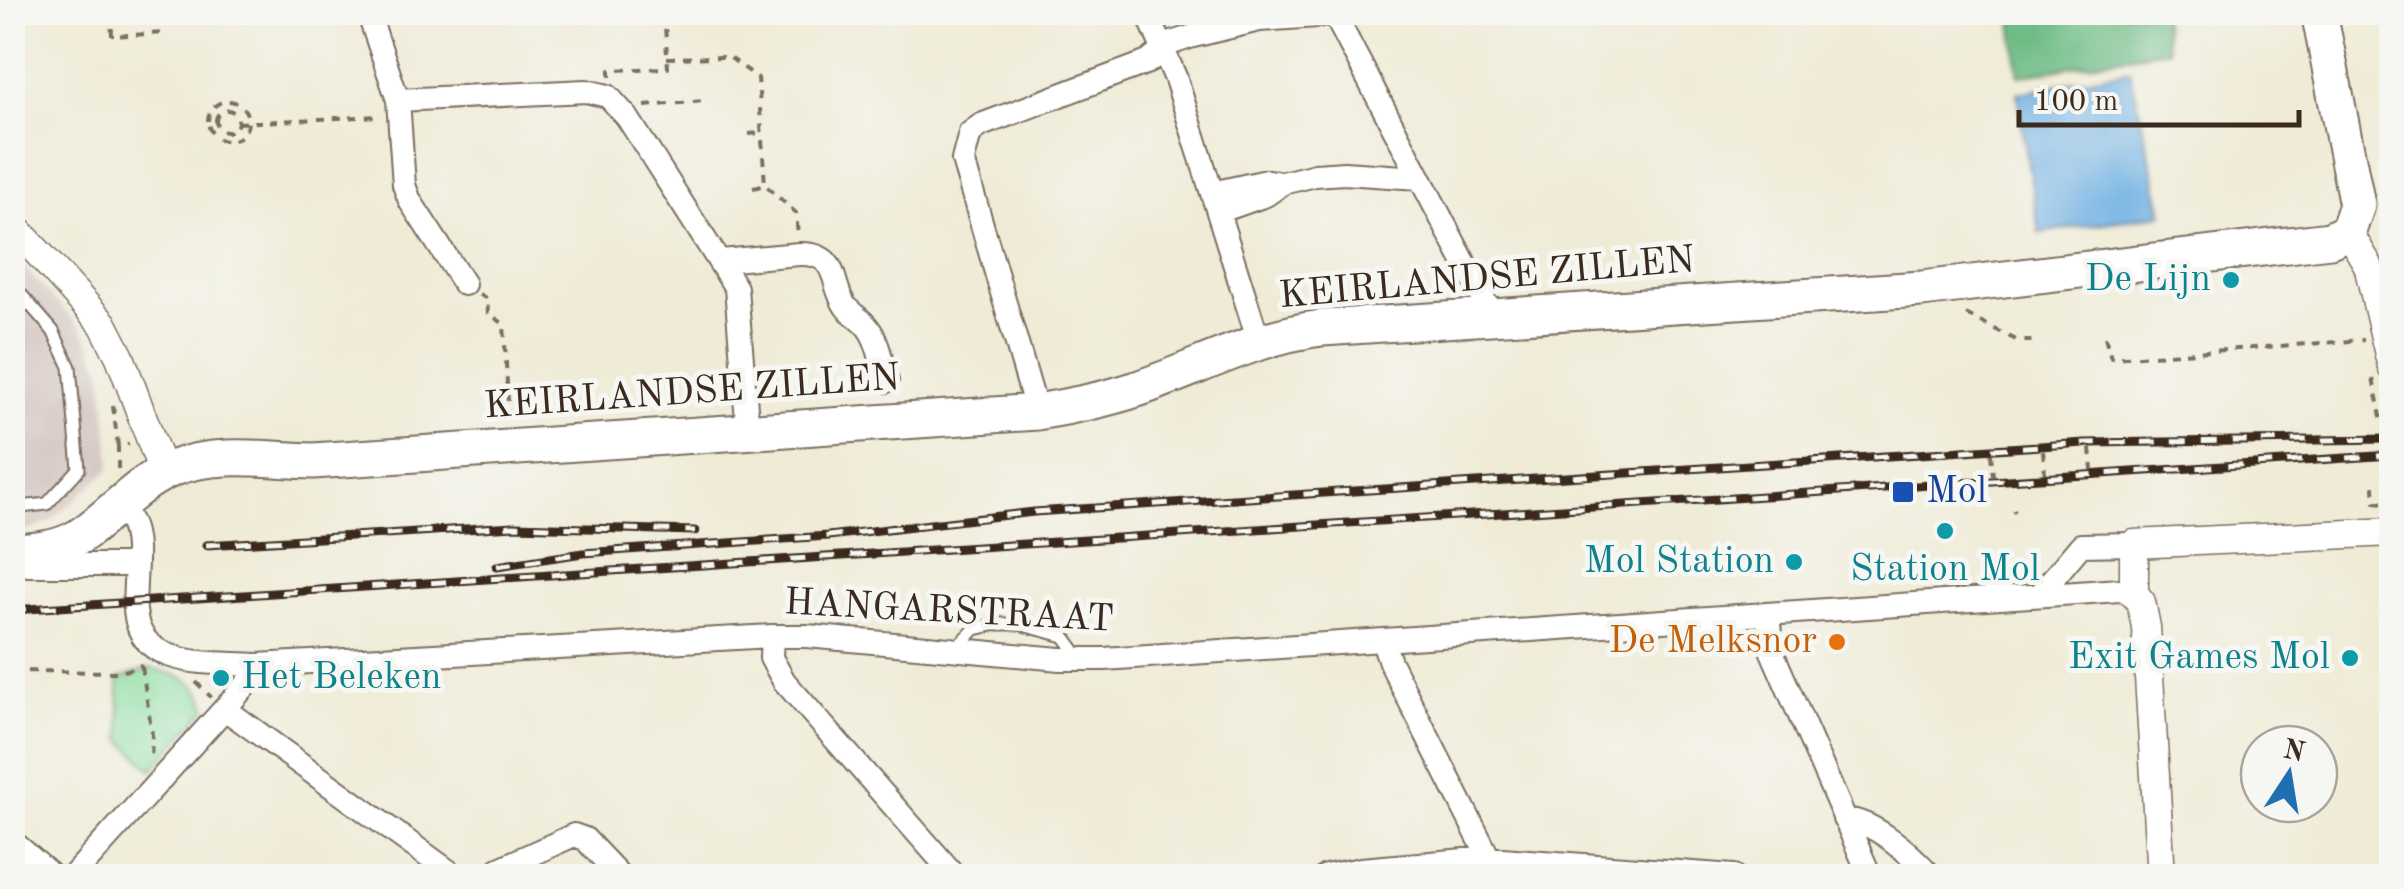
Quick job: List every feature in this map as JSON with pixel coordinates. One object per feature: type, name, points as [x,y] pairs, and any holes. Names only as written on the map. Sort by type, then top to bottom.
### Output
[{"type":"main road","points":[[2318,12],[2357,205],[2348,231]]},
{"type":"main road","name":"KEIRLANDSE ZILLEN","points":[[12,552],[45,550],[69,542],[164,472],[214,459],[313,460],[1037,412],[1138,389],[1291,332],[1967,284],[2330,240],[2348,231]]},
{"type":"street","points":[[368,12],[398,108],[404,185],[410,201],[464,284]]},
{"type":"street","points":[[1146,12],[1176,79],[1259,342]]},
{"type":"street","points":[[1037,412],[964,160],[966,140],[981,125],[1148,62],[1172,43],[1227,25],[1333,14],[1493,317]]},
{"type":"street","points":[[398,108],[586,90],[608,96],[627,118],[721,261],[739,299],[748,432]]},
{"type":"street","points":[[1344,173],[1406,152]]},
{"type":"street","points":[[1215,202],[1266,181],[1284,183],[1315,175],[1419,178]]},
{"type":"street","points":[[12,224],[82,298],[113,342],[164,472]]},
{"type":"street","points":[[2348,231],[2368,265],[2392,366]]},
{"type":"street","points":[[721,261],[799,254],[826,260],[844,305],[871,331],[887,381]]},
{"type":"street","name":"HANGARSTRAAT","points":[[117,504],[133,529],[136,622],[152,645],[180,658],[258,665],[772,636],[1081,659],[1768,615],[1826,608],[2120,590],[2134,594]]},
{"type":"street","points":[[2040,595],[2081,546],[2392,532]]},
{"type":"street","points":[[2134,544],[2134,594],[2141,602],[2146,628],[2161,876]]},
{"type":"street","points":[[12,566],[134,565]]},
{"type":"street","points":[[1768,615],[1772,652],[1870,876]]},
{"type":"street","points":[[772,636],[771,658],[784,681],[955,876]]},
{"type":"street","points":[[1382,641],[1493,867]]},
{"type":"street","points":[[73,876],[256,674],[258,665]]},
{"type":"street","points":[[225,709],[455,876]]},
{"type":"street","points":[[1844,820],[1859,820],[1876,830],[1931,876]]},
{"type":"street","points":[[498,869],[574,835],[584,838],[620,876]]},
{"type":"street","points":[[12,841],[52,876]]},
{"type":"street","points":[[1326,876],[1360,869],[1493,867],[1734,876]]},
{"type":"lane","points":[[12,284],[52,330],[70,367],[78,469],[47,504],[12,508]]},
{"type":"path","points":[[110,12],[112,36],[166,33]]},
{"type":"path","points":[[176,12],[177,26]]},
{"type":"path","points":[[608,96],[610,70],[668,68],[664,15],[651,18]]},
{"type":"path","points":[[667,58],[729,57],[758,78],[765,186],[796,213],[799,254]]},
{"type":"path","points":[[627,118],[644,106],[705,101]]},
{"type":"path","points":[[205,102],[218,114]]},
{"type":"path","points":[[222,102],[234,102],[244,110],[248,124],[238,139],[218,139],[208,123],[212,109],[222,102]]},
{"type":"path","points":[[238,123],[398,108]]},
{"type":"path","points":[[750,108],[759,109]]},
{"type":"path","points":[[225,110],[238,116],[234,130],[224,131],[217,123],[218,114],[225,110]]},
{"type":"path","points":[[749,134],[761,133]]},
{"type":"path","points":[[753,188],[765,186]]},
{"type":"path","points":[[464,284],[487,299],[488,314],[504,324],[510,446]]},
{"type":"path","points":[[1966,314],[2018,341],[2038,341]]},
{"type":"path","points":[[2105,337],[2111,358],[2385,338]]},
{"type":"path","points":[[112,399],[118,446]]},
{"type":"path","points":[[2084,466],[2092,468],[2090,448]]},
{"type":"path","points":[[2043,451],[2047,460],[2045,473]]},
{"type":"path","points":[[1991,454],[1996,466],[1993,476]]},
{"type":"path","points":[[2392,486],[2374,488],[2376,502],[2392,504]]},
{"type":"path","points":[[12,670],[121,672],[148,661]]},
{"type":"path","points":[[142,665],[156,785]]},
{"type":"shaded area","points":[[12,255],[84,331],[102,369],[111,462],[110,469],[49,522],[34,529],[13,531]]},
{"type":"green space","points":[[2011,13],[2161,13],[2168,49],[2019,76]]},
{"type":"green space","points":[[150,668],[193,684],[207,708],[152,770],[122,740],[118,679]]},
{"type":"water","points":[[2130,70],[2163,214],[2039,233],[2017,93]]},
{"type":"railway","points":[[497,566],[583,553],[828,536],[1034,512],[2085,443],[2392,439]]},
{"type":"railway","points":[[12,610],[2392,455]]},
{"type":"railway","points":[[206,545],[514,526],[695,531]]},
{"type":"place","name":"De Lijn","points":[[2231,280]]},
{"type":"place","name":"Mol","points":[[1903,492]]},
{"type":"place","name":"Station Mol","points":[[1945,531]]},
{"type":"place","name":"Mol Station","points":[[1794,562]]},
{"type":"place","name":"De Melksnor","points":[[1837,642]]},
{"type":"place","name":"Exit Games Mol","points":[[2350,658]]},
{"type":"place","name":"Het Beleken","points":[[221,678]]}]
